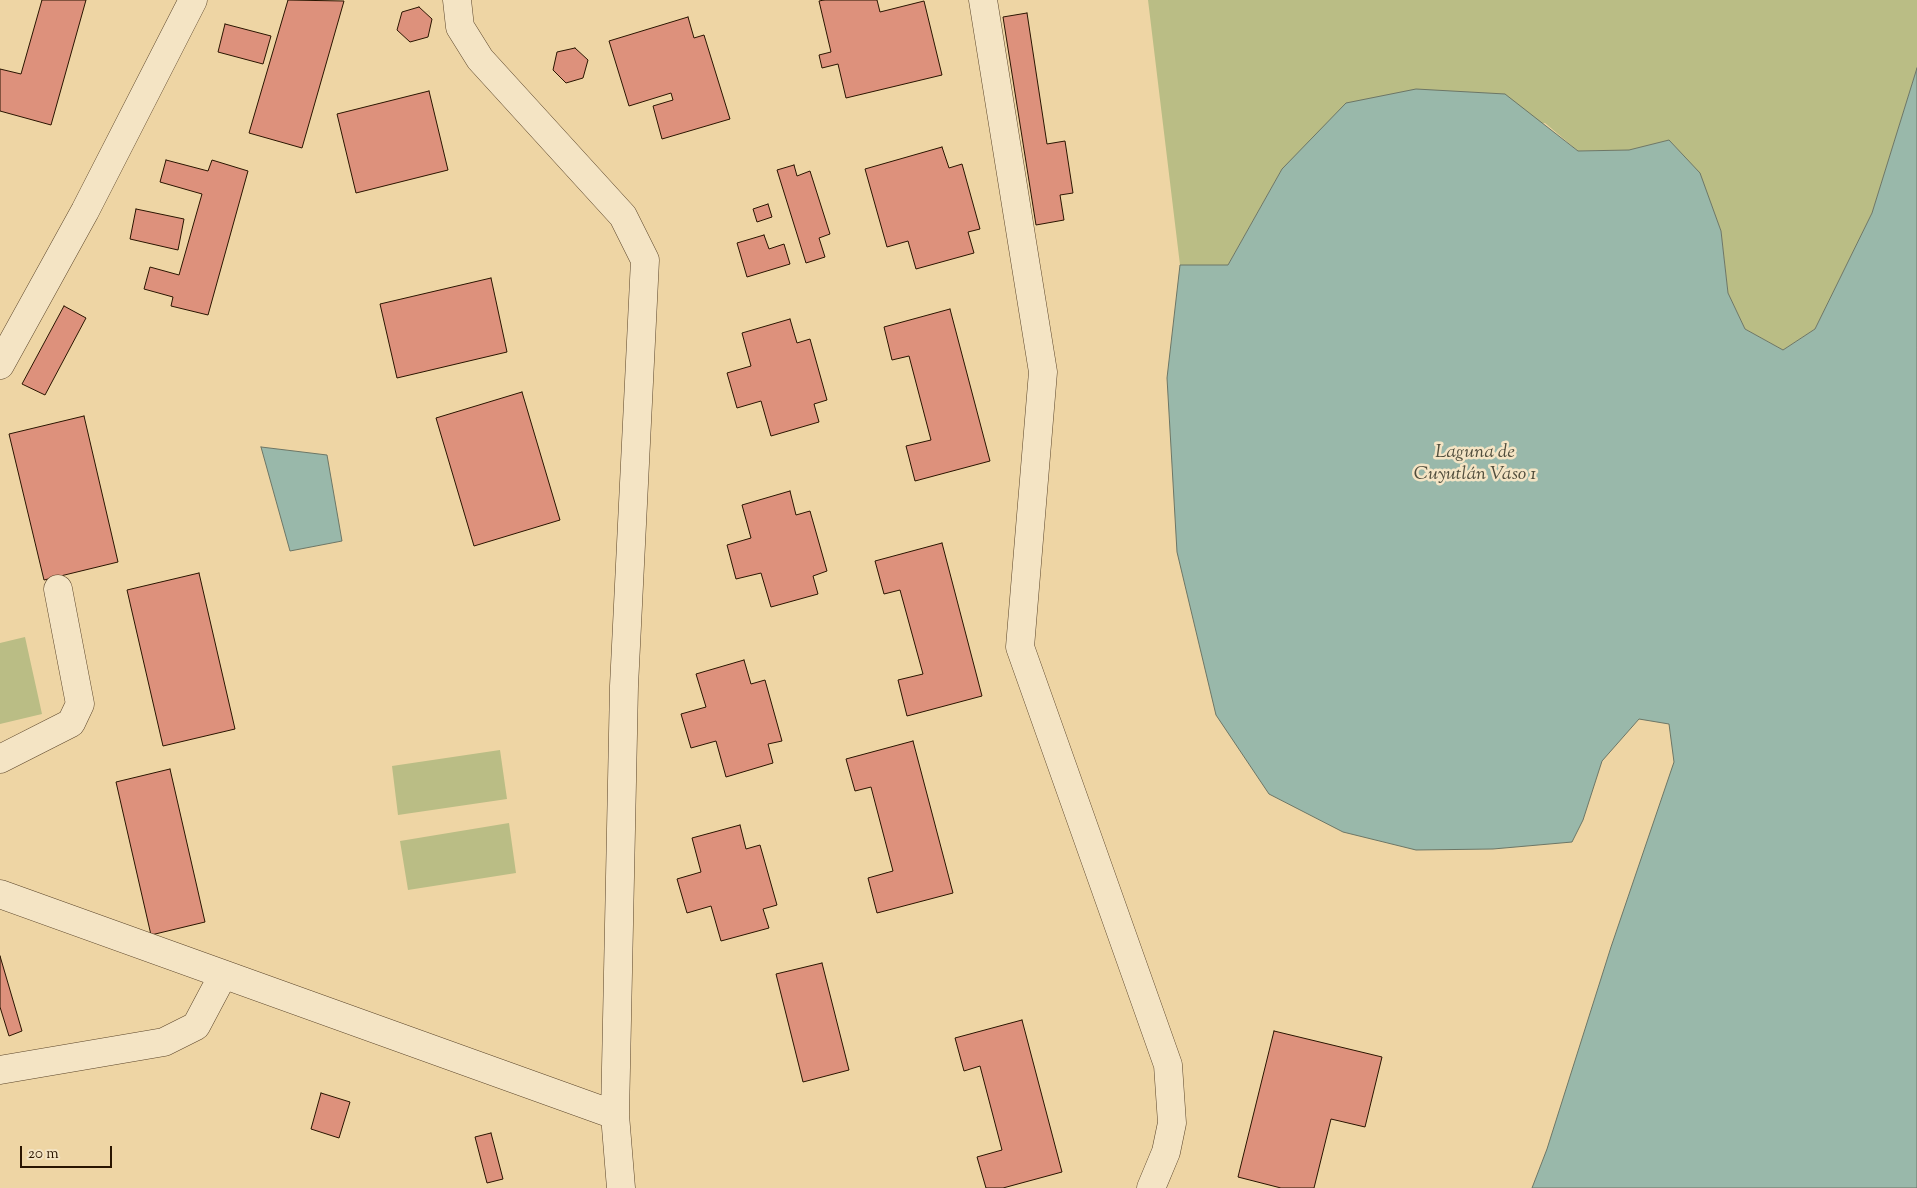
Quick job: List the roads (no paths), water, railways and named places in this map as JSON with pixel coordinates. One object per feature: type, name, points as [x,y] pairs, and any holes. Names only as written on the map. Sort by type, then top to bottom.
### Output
[{"type":"street","points":[[0,365],[84,211],[193,0]]},
{"type":"street","points":[[457,0],[460,27],[480,59],[624,216],[645,260],[624,686],[615,1115],[621,1188]]},
{"type":"street","points":[[983,0],[1043,372],[1020,647],[1168,1066],[1172,1123],[1166,1152],[1152,1188]]},
{"type":"street","points":[[0,759],[71,723],[80,704],[58,589]]},
{"type":"street","points":[[0,894],[615,1115]]},
{"type":"street","points":[[0,1070],[164,1042],[196,1026],[223,975]]},
{"type":"water","name":"Laguna de Cuyutlán Vaso 1","points":[[1917,68],[1917,1188],[1532,1188],[1547,1149],[1611,947],[1674,762],[1669,724],[1639,719],[1602,761],[1583,820],[1572,842],[1493,849],[1416,850],[1343,832],[1269,794],[1216,715],[1177,552],[1167,378],[1180,265],[1228,265],[1282,169],[1346,103],[1416,89],[1505,94],[1578,151],[1629,150],[1669,140],[1700,173],[1721,231],[1728,293],[1745,329],[1783,350],[1815,329],[1872,213]]},
{"type":"water","points":[[261,447],[327,455],[342,541],[290,551]]}]
